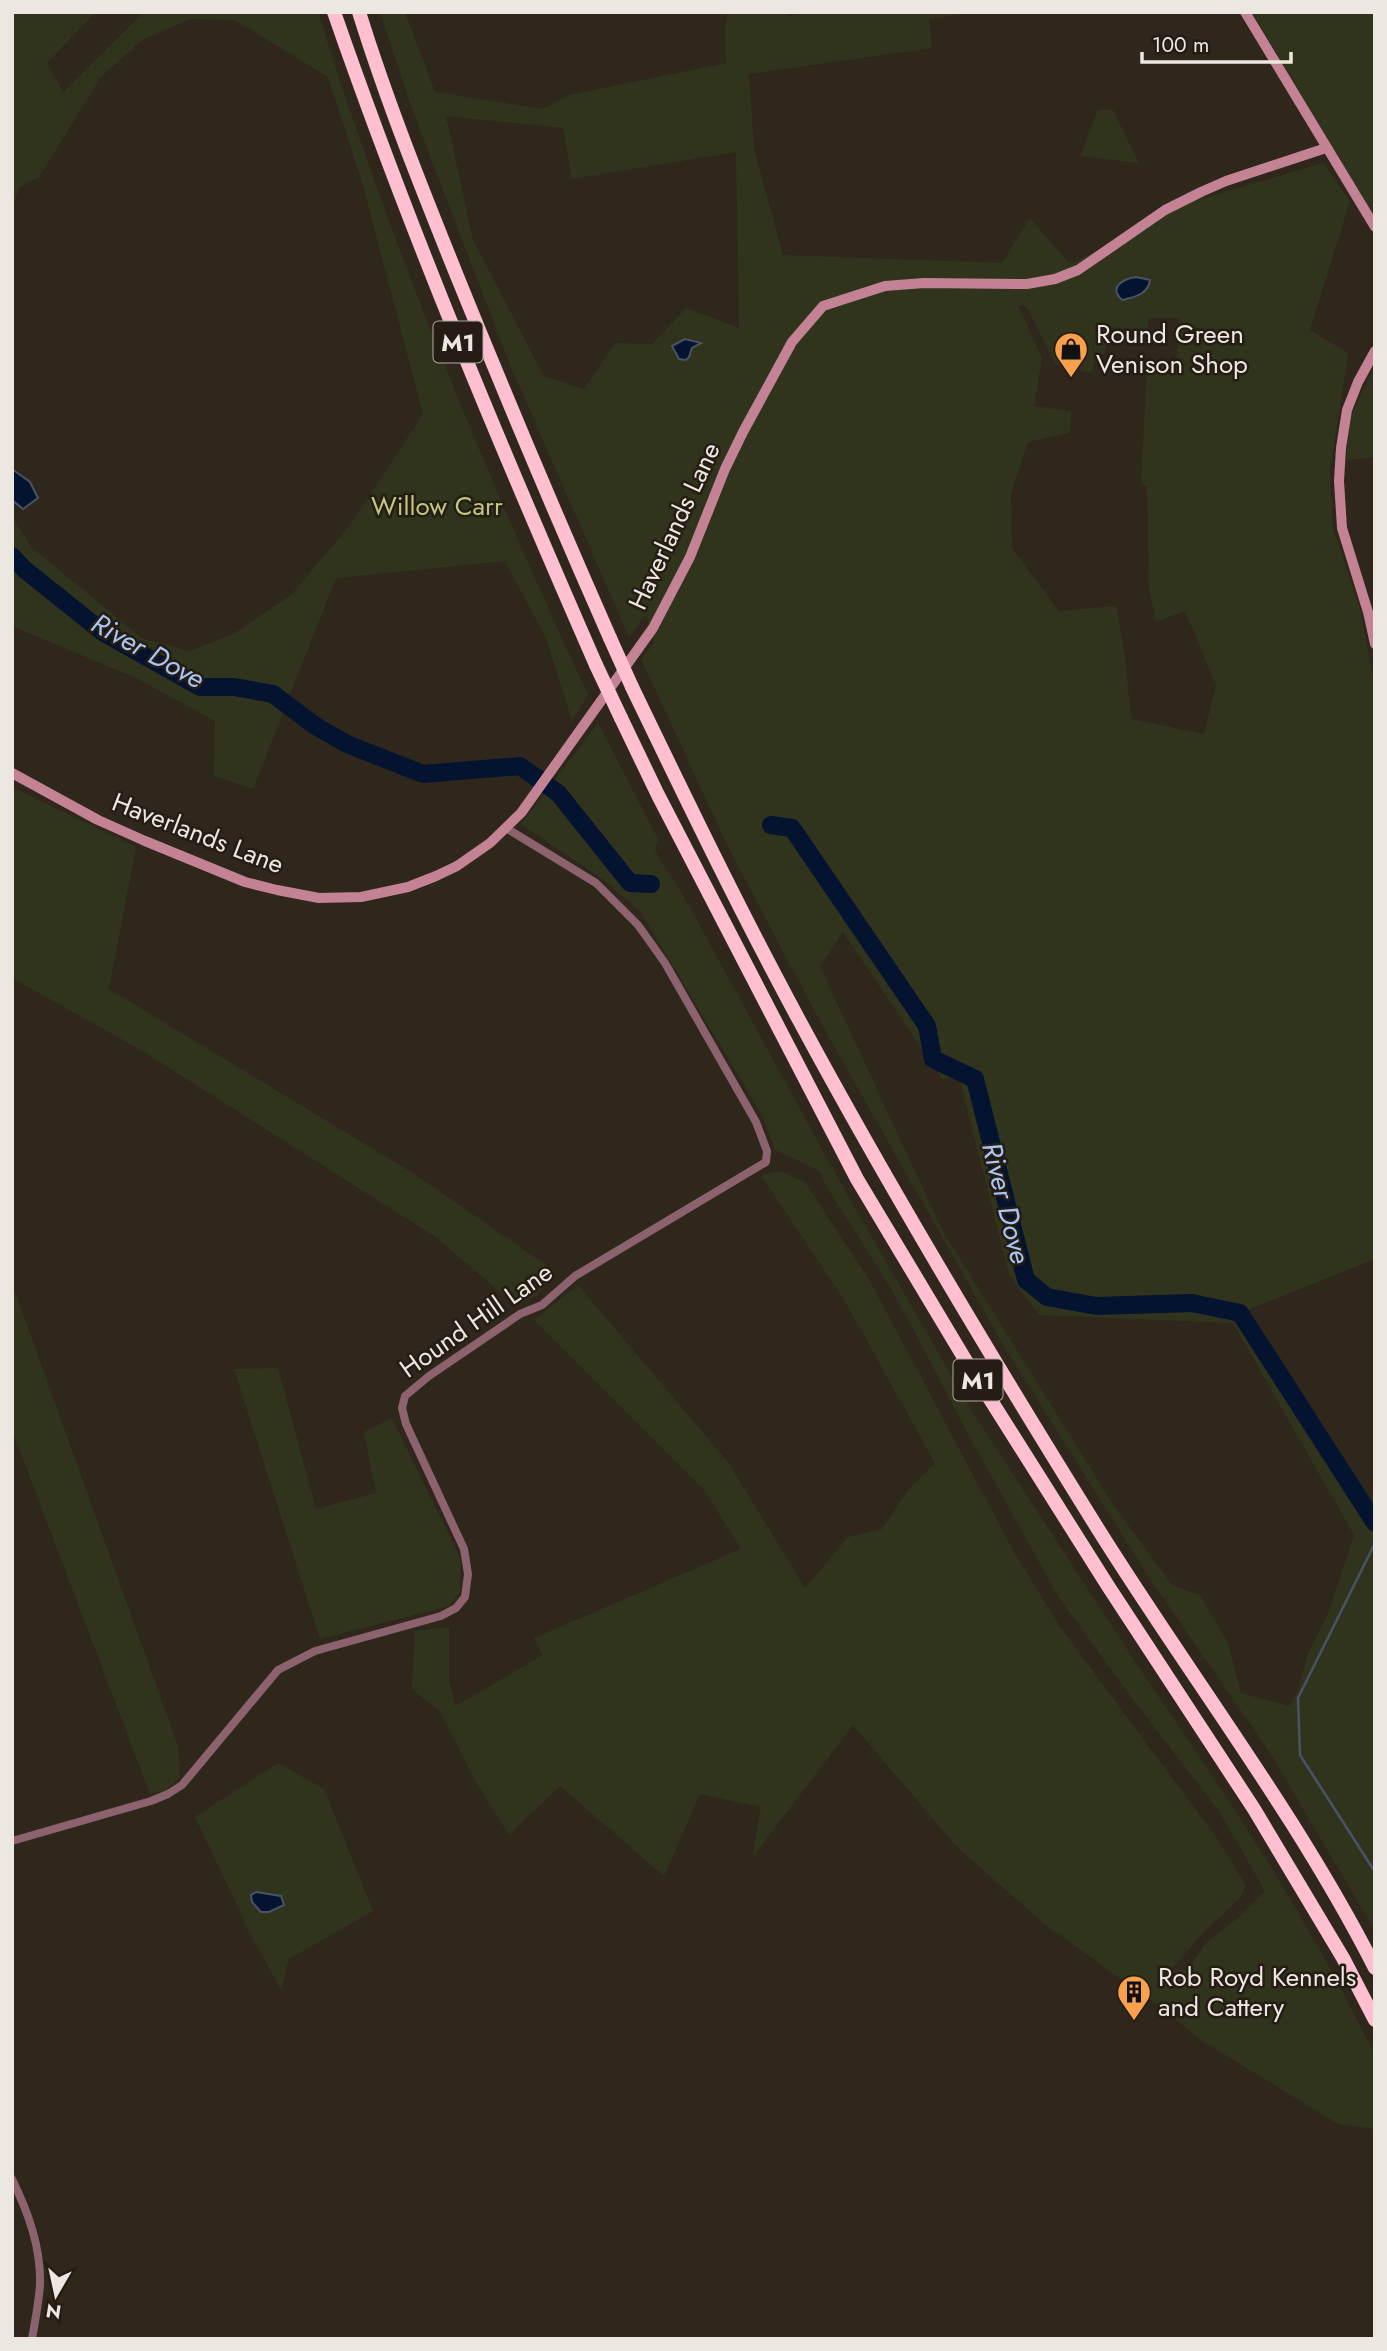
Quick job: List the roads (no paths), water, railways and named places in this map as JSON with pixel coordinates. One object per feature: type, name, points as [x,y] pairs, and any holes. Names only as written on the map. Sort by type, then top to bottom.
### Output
[{"type":"highway","name":"M1","points":[[334,12],[382,148],[445,311],[524,502],[596,665],[658,795],[858,1179],[980,1383],[1108,1586],[1254,1809],[1343,1958],[1375,2020]]},
{"type":"highway","name":"M1","points":[[359,12],[440,233],[610,638],[682,791],[799,1020],[954,1294],[1103,1537],[1269,1785],[1354,1927],[1375,1968]]},
{"type":"street","points":[[1245,12],[1375,227]]},
{"type":"street","name":"Haverlands Lane","points":[[12,774],[98,820],[145,841],[245,882],[276,890],[319,898],[361,897],[422,882],[457,866],[490,844],[536,792],[653,628],[690,557],[725,469],[750,420],[792,342],[824,306],[884,286],[924,282],[1027,284],[1055,279],[1078,270],[1165,210],[1201,192],[1326,148]]},
{"type":"street","points":[[1375,351],[1347,410],[1339,481],[1342,528],[1375,644]]},
{"type":"street","name":"Hound Hill Lane","points":[[12,1841],[168,1794],[182,1785],[203,1762],[278,1670],[315,1651],[441,1616],[456,1608],[465,1597],[468,1574],[464,1549],[405,1424],[402,1408],[405,1396],[429,1376],[520,1314],[542,1305],[567,1283],[766,1162],[767,1151],[756,1122],[665,963],[638,925],[596,884],[506,828]]},
{"type":"street","points":[[12,2179],[31,2223],[38,2257],[40,2285],[32,2339]]},
{"type":"water","points":[[1136,277],[1150,280],[1149,285],[1140,294],[1122,300],[1116,291],[1119,284]]},
{"type":"water","points":[[685,339],[701,343],[692,348],[686,360],[679,359],[672,346]]},
{"type":"water","points":[[12,469],[30,482],[38,498],[23,509],[12,500]]},
{"type":"water","points":[[256,1892],[281,1896],[284,1905],[269,1912],[261,1912],[252,1902],[251,1895]]},
{"type":"waterway","name":"River Dove","points":[[12,556],[24,569],[104,633],[200,687],[234,687],[273,694],[314,725],[347,744],[423,774],[520,766],[558,793],[630,883],[651,884]]},
{"type":"waterway","name":"River Dove","points":[[771,825],[792,828],[927,1026],[933,1059],[975,1079],[1026,1280],[1047,1297],[1096,1306],[1192,1303],[1240,1313],[1375,1523]]},
{"type":"waterway","points":[[1375,1543],[1298,1698],[1300,1755],[1375,1872]]},
{"type":"place","name":"Round Green Venison Shop","points":[[1071,379]]},
{"type":"place","name":"Rob Royd Kennels and Cattery","points":[[1134,2022]]},
{"type":"park label","name":"Willow Carr","points":[[437,506]]}]
